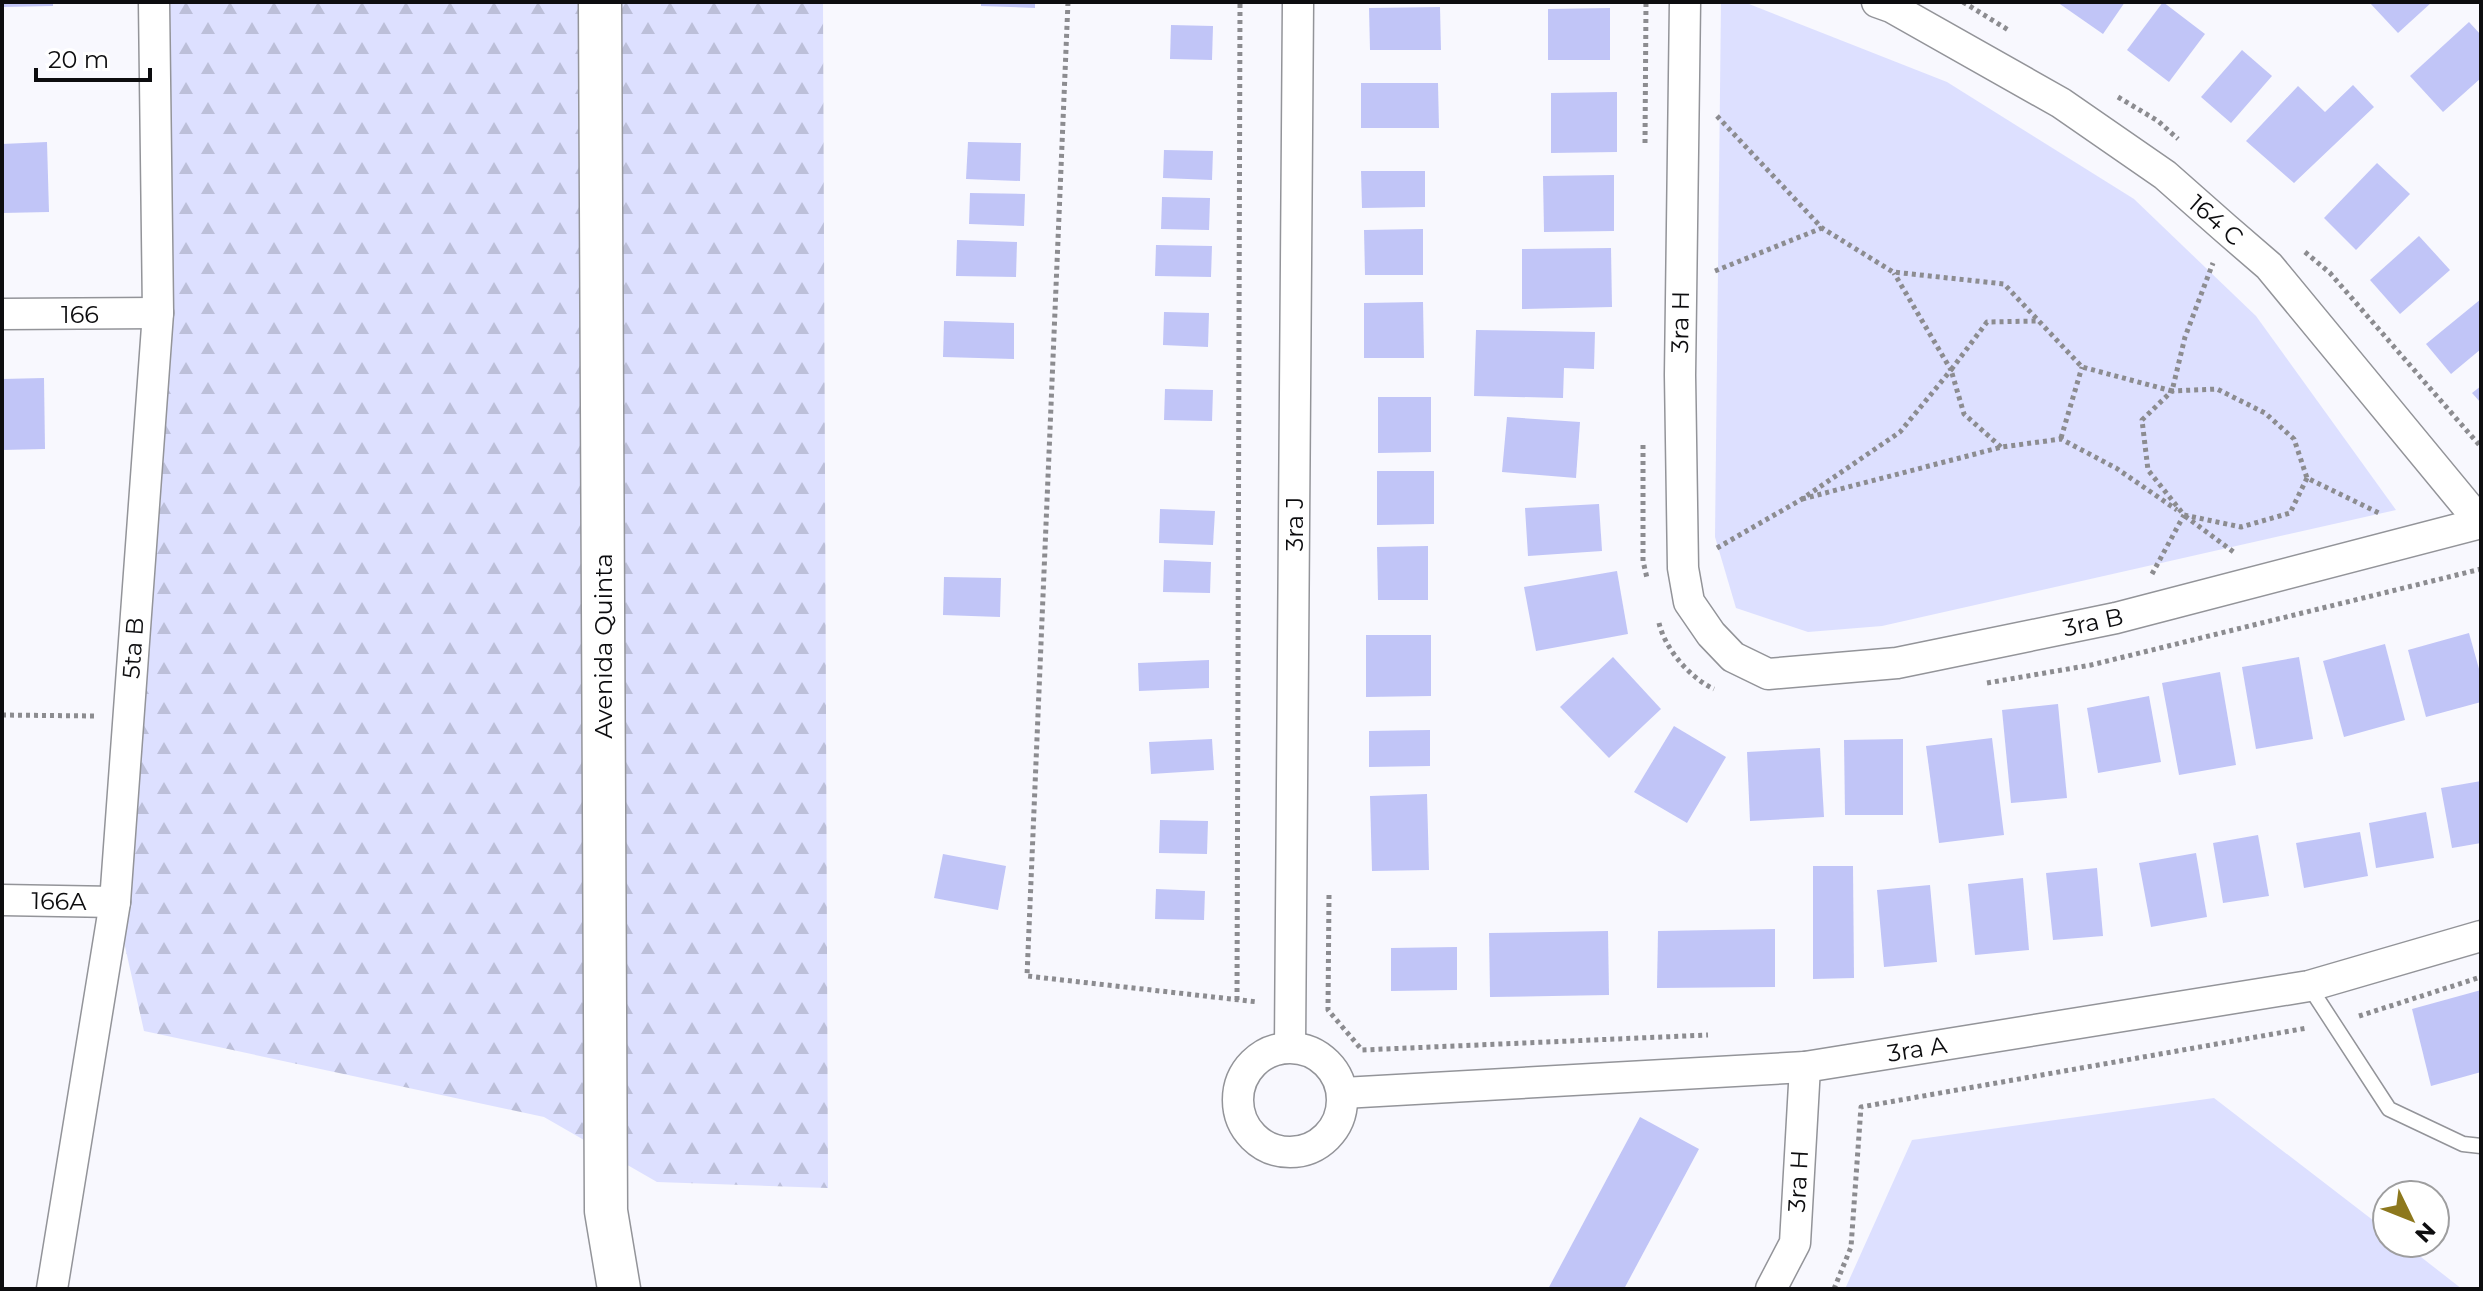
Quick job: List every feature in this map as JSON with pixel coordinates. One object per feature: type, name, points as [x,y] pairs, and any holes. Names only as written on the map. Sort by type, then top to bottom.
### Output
[{"type":"main road","name":"Avenida Quinta","points":[[600,2],[606,1211],[619,1289]]},
{"type":"main road","points":[[589,1289],[606,1211]]},
{"type":"street","name":"5ta B","points":[[52,1289],[115,902],[158,313],[154,2]]},
{"type":"street","name":"3ra J","points":[[1290,1047],[1298,2]]},
{"type":"street","name":"3ra H","points":[[1685,2],[1681,285],[1683,568],[1689,602],[1711,634]]},
{"type":"street","name":"164 C","points":[[1877,2],[2061,103],[2165,175],[2269,266],[2481,523]]},
{"type":"street","name":"166","points":[[2,314],[158,313]]},
{"type":"street","name":"3ra B","points":[[1711,634],[1733,657],[1768,674],[1897,663],[2130,615],[2481,523]]},
{"type":"street","name":"166A","points":[[2,900],[115,902]]},
{"type":"street","name":"3ra A","points":[[1343,1093],[1805,1067],[2309,986],[2481,936]]},
{"type":"street","points":[[1290,1047],[1319,1055],[1330,1065],[1343,1093],[1342,1111],[1335,1127],[1323,1141],[1308,1149],[1290,1152],[1273,1149],[1257,1141],[1246,1129],[1237,1099],[1240,1082],[1248,1068],[1274,1050],[1290,1047]]},
{"type":"street","name":"3ra H","points":[[1771,1289],[1795,1243],[1805,1067]]},
{"type":"lane","points":[[2309,986],[2389,1109],[2463,1144],[2481,1146]]},
{"type":"path","points":[[1068,2],[1027,976],[1291,1006]]},
{"type":"path","points":[[1237,1000],[1240,2]]},
{"type":"path","points":[[1645,146],[1646,2]]},
{"type":"path","points":[[1684,81],[1822,228],[1893,272],[2004,284],[2082,367],[2172,391],[2217,389],[2265,413],[2294,439],[2307,478],[2290,513],[2241,527],[2184,515],[2148,470],[2142,420],[2172,391],[2185,337],[2225,228]]},
{"type":"path","points":[[1681,285],[1822,228]]},
{"type":"path","points":[[1893,272],[1951,370],[1964,414],[2002,447]]},
{"type":"path","points":[[1683,568],[1802,499],[1900,432],[1987,322],[2039,321]]},
{"type":"path","points":[[2061,439],[2082,367]]},
{"type":"path","points":[[1643,433],[1643,561],[1651,592]]},
{"type":"path","points":[[1802,499],[2002,447],[2061,439],[2116,468],[2270,578]]},
{"type":"path","points":[[2307,478],[2428,537]]},
{"type":"path","points":[[2130,615],[2184,515]]},
{"type":"path","points":[[1984,683],[2091,665],[2481,569]]},
{"type":"path","points":[[1659,622],[1662,638],[1698,682],[1725,694]]},
{"type":"path","points":[[2,715],[128,717]]},
{"type":"path","points":[[1329,884],[1328,1010],[1362,1050],[1723,1034]]},
{"type":"path","points":[[1834,1289],[1851,1247],[1861,1107],[2334,1024],[2481,977]]},
{"type":"green space","points":[[154,2],[823,2],[828,1188],[657,1182],[544,1117],[144,1031],[115,902],[158,313]]},
{"type":"green space","points":[[1721,2],[1744,2],[1947,82],[2134,199],[2256,316],[2396,510],[1882,626],[1808,632],[1736,608],[1715,537]]},
{"type":"green space","points":[[2214,1098],[2371,1219],[2371,1259],[2424,1259],[2462,1289],[1845,1289],[1912,1140]]},
{"type":"building","points":[[2,2],[53,2],[53,6],[2,7]]},
{"type":"building","points":[[981,2],[1035,2],[1035,8],[981,6]]},
{"type":"building","points":[[2057,2],[2125,2],[2103,34]]},
{"type":"building","points":[[2163,2],[2205,34],[2169,82],[2127,50]]},
{"type":"building","points":[[2369,2],[2432,2],[2398,33]]},
{"type":"building","points":[[1440,7],[1441,50],[1370,50],[1369,8]]},
{"type":"building","points":[[1610,8],[1610,60],[1548,60],[1548,9]]},
{"type":"building","points":[[2469,22],[2481,35],[2481,78],[2443,112],[2410,76]]},
{"type":"building","points":[[1171,25],[1213,26],[1212,60],[1170,59]]},
{"type":"building","points":[[2242,50],[2272,76],[2231,123],[2201,97]]},
{"type":"building","points":[[1361,83],[1438,83],[1439,128],[1361,128]]},
{"type":"building","points":[[2353,85],[2374,107],[2294,183],[2246,141],[2298,86],[2325,112]]},
{"type":"building","points":[[1617,92],[1617,152],[1551,153],[1551,93]]},
{"type":"building","points":[[47,142],[49,212],[2,213],[2,144]]},
{"type":"building","points":[[968,142],[1021,143],[1020,181],[966,179]]},
{"type":"building","points":[[1164,150],[1213,151],[1212,180],[1163,178]]},
{"type":"building","points":[[2377,163],[2410,194],[2356,250],[2324,218]]},
{"type":"building","points":[[1361,171],[1425,171],[1425,207],[1362,208]]},
{"type":"building","points":[[1614,175],[1614,231],[1544,232],[1543,176]]},
{"type":"building","points":[[970,193],[1025,194],[1024,226],[969,224]]},
{"type":"building","points":[[1162,197],[1210,198],[1209,230],[1161,229]]},
{"type":"building","points":[[1423,229],[1423,275],[1365,275],[1364,230]]},
{"type":"building","points":[[2419,236],[2450,270],[2400,314],[2370,280]]},
{"type":"building","points":[[957,240],[1017,242],[1016,277],[956,276]]},
{"type":"building","points":[[1156,245],[1212,246],[1211,277],[1155,276]]},
{"type":"building","points":[[1611,248],[1612,307],[1522,309],[1522,249]]},
{"type":"building","points":[[2481,299],[2481,349],[2451,374],[2426,344]]},
{"type":"building","points":[[1423,302],[1424,358],[1364,358],[1364,303]]},
{"type":"building","points":[[1164,312],[1209,313],[1208,347],[1163,345]]},
{"type":"building","points":[[944,321],[1014,323],[1014,359],[943,357]]},
{"type":"building","points":[[1476,330],[1595,332],[1594,369],[1564,368],[1563,398],[1474,396]]},
{"type":"building","points":[[44,378],[45,449],[2,450],[2,379]]},
{"type":"building","points":[[2481,386],[2481,403],[2472,393]]},
{"type":"building","points":[[1165,389],[1213,390],[1212,421],[1164,420]]},
{"type":"building","points":[[1378,397],[1431,397],[1431,452],[1378,453]]},
{"type":"building","points":[[1507,417],[1580,422],[1576,478],[1502,472]]},
{"type":"building","points":[[1377,471],[1434,471],[1434,524],[1377,525]]},
{"type":"building","points":[[1599,504],[1602,551],[1528,556],[1525,508]]},
{"type":"building","points":[[1160,509],[1215,511],[1213,545],[1159,543]]},
{"type":"building","points":[[1428,546],[1428,600],[1378,600],[1377,547]]},
{"type":"building","points":[[1164,560],[1211,562],[1210,593],[1163,592]]},
{"type":"building","points":[[1617,571],[1628,634],[1536,651],[1524,587]]},
{"type":"building","points":[[944,577],[1001,578],[1000,617],[943,615]]},
{"type":"building","points":[[2469,633],[2481,676],[2481,702],[2426,717],[2408,650]]},
{"type":"building","points":[[1366,635],[1431,635],[1431,696],[1366,697]]},
{"type":"building","points":[[2385,644],[2405,720],[2344,737],[2323,661]]},
{"type":"building","points":[[1613,657],[1661,709],[1609,758],[1560,707]]},
{"type":"building","points":[[2299,657],[2313,739],[2256,749],[2242,667]]},
{"type":"building","points":[[1209,660],[1209,688],[1139,691],[1138,663]]},
{"type":"building","points":[[2220,672],[2236,765],[2179,775],[2162,683]]},
{"type":"building","points":[[2149,696],[2161,762],[2098,773],[2087,708]]},
{"type":"building","points":[[2058,704],[2067,798],[2011,803],[2002,710]]},
{"type":"building","points":[[1674,726],[1726,757],[1687,823],[1634,792]]},
{"type":"building","points":[[1430,730],[1430,766],[1369,767],[1369,731]]},
{"type":"building","points":[[1992,738],[2004,835],[1939,843],[1926,746]]},
{"type":"building","points":[[1212,739],[1214,770],[1151,774],[1149,742]]},
{"type":"building","points":[[1903,739],[1903,815],[1845,815],[1844,740]]},
{"type":"building","points":[[1820,748],[1824,817],[1750,821],[1747,752]]},
{"type":"building","points":[[2481,781],[2481,843],[2452,848],[2441,788]]},
{"type":"building","points":[[1427,794],[1429,870],[1372,871],[1370,796]]},
{"type":"building","points":[[2426,812],[2434,858],[2376,868],[2369,823]]},
{"type":"building","points":[[1160,820],[1208,821],[1207,854],[1159,853]]},
{"type":"building","points":[[2360,832],[2368,876],[2304,888],[2296,843]]},
{"type":"building","points":[[2258,835],[2269,896],[2223,903],[2213,843]]},
{"type":"building","points":[[2196,853],[2207,917],[2151,927],[2139,863]]},
{"type":"building","points":[[943,854],[1006,866],[998,910],[934,898]]},
{"type":"building","points":[[1813,866],[1853,866],[1854,978],[1813,979]]},
{"type":"building","points":[[2097,868],[2103,936],[2053,940],[2046,873]]},
{"type":"building","points":[[2023,878],[2029,950],[1975,955],[1968,884]]},
{"type":"building","points":[[1930,885],[1937,962],[1884,967],[1877,890]]},
{"type":"building","points":[[1156,889],[1205,891],[1204,920],[1155,919]]},
{"type":"building","points":[[1775,929],[1775,987],[1657,988],[1658,931]]},
{"type":"building","points":[[1608,931],[1609,995],[1490,997],[1489,933]]},
{"type":"building","points":[[1457,947],[1457,990],[1391,991],[1391,948]]},
{"type":"building","points":[[2481,990],[2481,1072],[2431,1086],[2412,1009]]},
{"type":"building","points":[[1640,1117],[1699,1149],[1624,1289],[1548,1289]]}]
